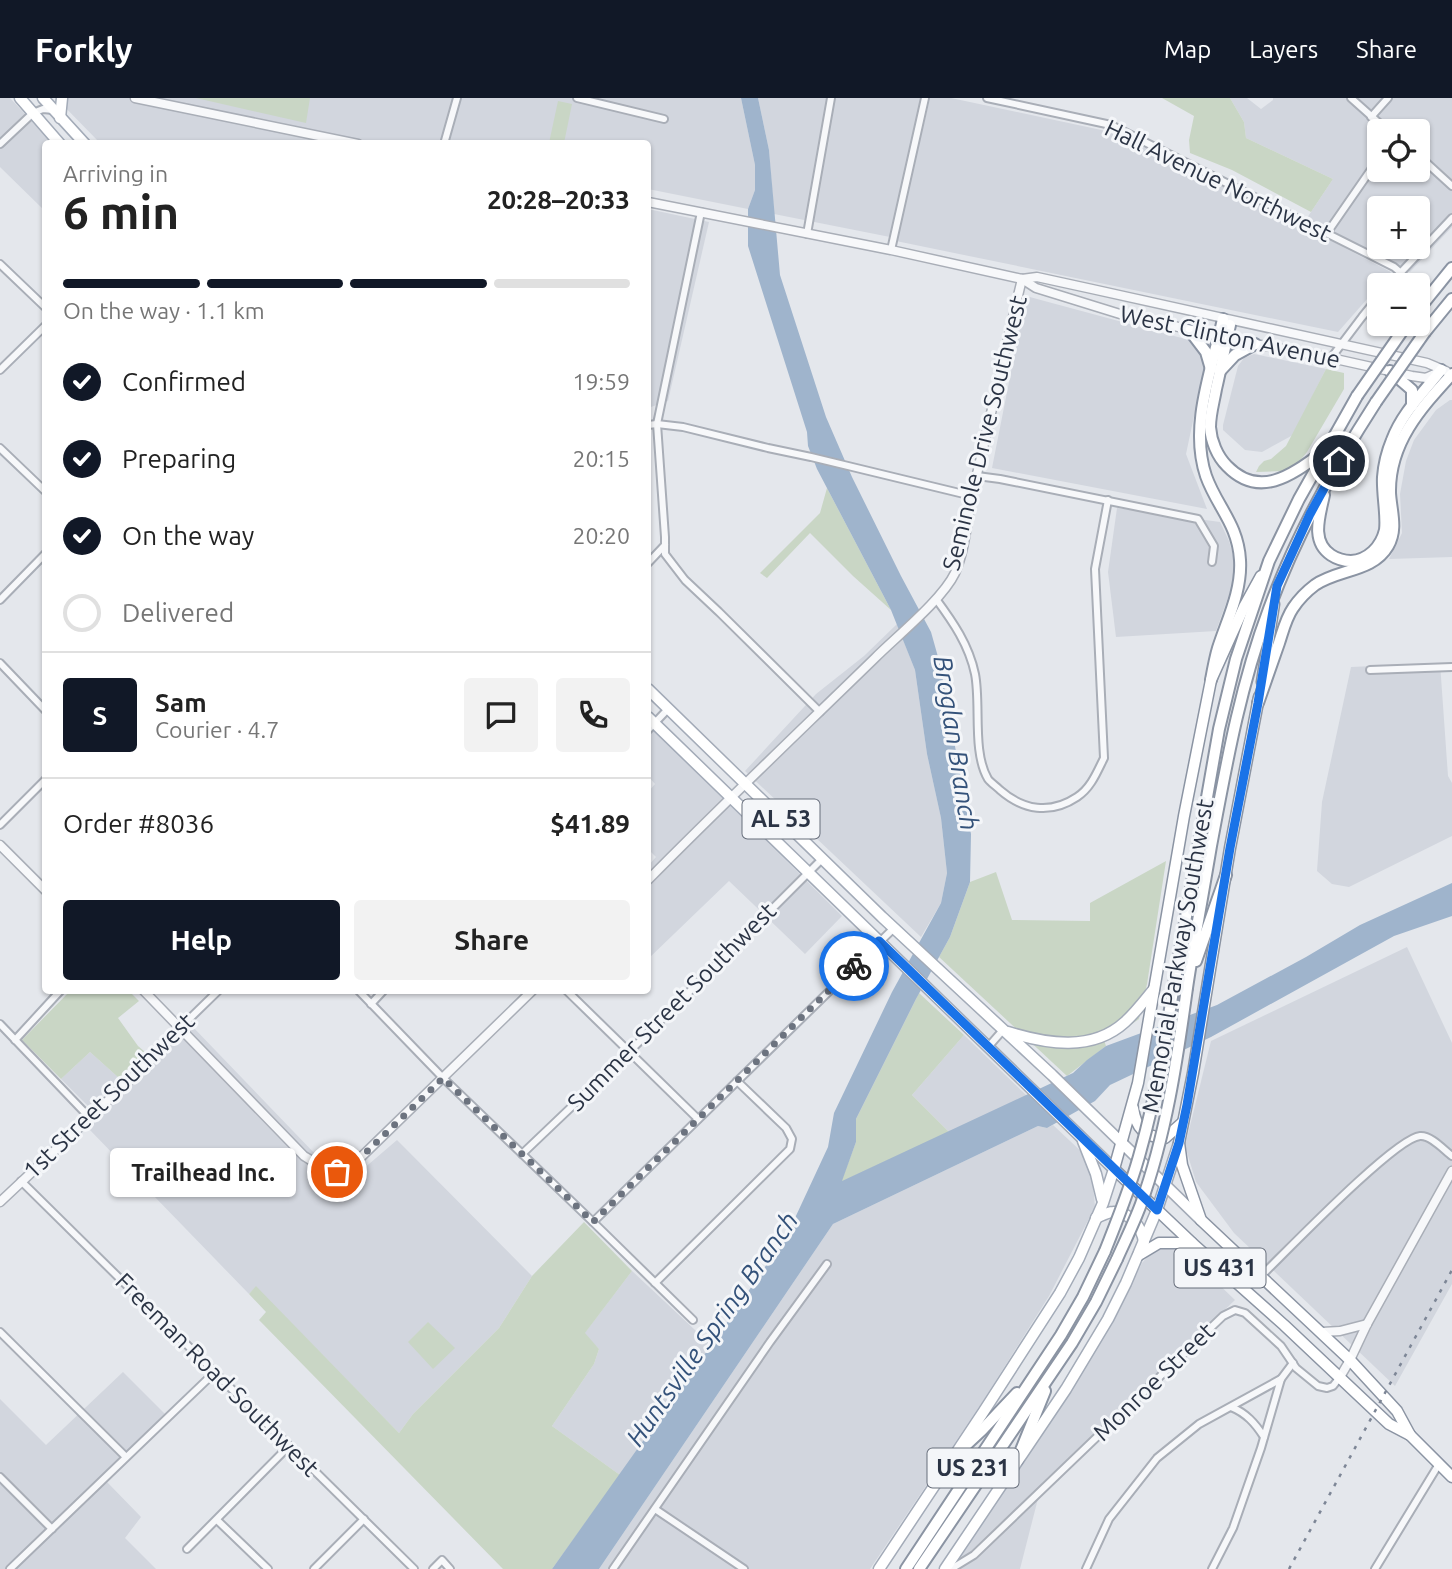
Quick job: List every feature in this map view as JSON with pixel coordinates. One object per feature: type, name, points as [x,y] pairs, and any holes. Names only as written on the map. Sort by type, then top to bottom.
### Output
[{"type":"highway","points":[[1430,295],[1452,268]]},
{"type":"highway","name":"Memorial Parkway Southwest","points":[[919,1569],[1084,1323],[1117,1259],[1141,1203],[1158,1147],[1173,1080],[1194,939],[1224,777],[1254,652],[1277,586],[1328,479],[1376,401],[1452,299]]},
{"type":"highway","points":[[1211,680],[1217,651],[1238,589],[1240,569],[1235,533],[1207,478],[1200,452],[1201,412],[1215,372],[1227,319]]},
{"type":"highway","points":[[1190,331],[1206,352],[1215,372],[1211,432],[1218,454],[1234,473],[1257,483],[1274,481],[1296,472],[1325,451]]},
{"type":"highway","name":"Memorial Parkway Southwest","points":[[906,1569],[1071,1319],[1105,1251],[1141,1149],[1154,1093],[1219,729],[1236,659],[1269,561],[1299,499],[1357,396],[1399,336]]},
{"type":"highway","points":[[1215,372],[1235,355],[1255,344]]},
{"type":"highway","points":[[1390,371],[1412,390],[1412,406]]},
{"type":"highway","points":[[1328,479],[1318,525],[1321,543],[1330,554],[1340,559],[1351,561],[1363,558],[1377,548],[1385,529],[1383,494],[1386,458],[1396,431],[1412,406],[1448,372]]},
{"type":"highway","points":[[1258,703],[1287,619],[1298,601],[1322,580],[1371,562],[1388,546],[1394,530],[1391,480],[1401,442],[1416,415],[1448,372]]},
{"type":"highway","points":[[1188,984],[1226,875]]},
{"type":"highway","points":[[954,1455],[982,1430],[1040,1367]]},
{"type":"highway","points":[[1017,1460],[1054,1370]]},
{"type":"main road","points":[[20,98],[57,140]]},
{"type":"main road","points":[[43,98],[81,140]]},
{"type":"main road","points":[[57,114],[62,98]]},
{"type":"main road","points":[[879,1569],[1052,1305],[1079,1258],[1103,1203],[1138,1083],[1184,816],[1211,680],[1244,607],[1269,561]]},
{"type":"main road","name":"US 431","points":[[1277,586],[1179,1143],[1182,1165],[1201,1220],[1350,1360],[1397,1411],[1410,1435],[1452,1477]]},
{"type":"main road","name":"AL 53","points":[[651,692],[1165,1186]]},
{"type":"main road","name":"AL 53","points":[[651,725],[730,797],[1082,1136]]},
{"type":"main road","points":[[1003,1030],[1048,1042],[1068,1044],[1098,1038],[1124,1023],[1154,989]]},
{"type":"main road","points":[[1132,1104],[1141,1130],[1155,1138],[1165,1138],[1184,1120]]},
{"type":"main road","points":[[1082,1136],[1114,1169]]},
{"type":"main road","points":[[1082,1136],[1103,1203]]},
{"type":"main road","points":[[945,1569],[1066,1389],[1108,1319],[1139,1255],[1179,1143]]},
{"type":"main road","name":"US 431","points":[[1114,1169],[1389,1424],[1410,1435]]},
{"type":"main road","points":[[1165,1186],[1201,1220]]},
{"type":"main road","points":[[1096,1218],[1111,1212],[1126,1215],[1141,1229],[1144,1242]]},
{"type":"main road","points":[[1139,1255],[1159,1243],[1192,1243]]},
{"type":"street","points":[[135,98],[339,140]]},
{"type":"street","points":[[445,140],[457,98]]},
{"type":"street","points":[[577,98],[664,119]]},
{"type":"street","points":[[807,234],[831,98]]},
{"type":"street","points":[[891,250],[925,98]]},
{"type":"street","name":"Hall Avenue Northwest","points":[[987,98],[1013,101],[1111,125],[1394,267],[1401,273]]},
{"type":"street","points":[[1351,98],[1373,119]]},
{"type":"street","points":[[1371,117],[1388,98]]},
{"type":"street","points":[[0,144],[33,113],[43,109],[57,114]]},
{"type":"street","points":[[1430,166],[1452,186]]},
{"type":"street","points":[[1327,233],[1367,175]]},
{"type":"street","name":"West Clinton Avenue","points":[[651,203],[1022,279],[1037,277],[1427,363],[1448,372]]},
{"type":"street","points":[[701,212],[657,424],[665,554],[685,580],[820,712]]},
{"type":"street","points":[[1401,273],[1452,219]]},
{"type":"street","points":[[0,264],[42,304]]},
{"type":"street","name":"West Clinton Avenue","points":[[1022,279],[1036,288],[1120,314],[1190,331],[1426,378],[1448,372]]},
{"type":"street","name":"Seminole Drive Southwest","points":[[651,877],[936,599],[954,576],[1022,279]]},
{"type":"street","points":[[1331,358],[1367,311]]},
{"type":"street","points":[[0,370],[42,329]]},
{"type":"street","points":[[651,425],[683,427],[972,496]]},
{"type":"street","points":[[0,448],[42,488]]},
{"type":"street","points":[[977,476],[1198,519],[1214,546],[1212,562]]},
{"type":"street","points":[[936,599],[967,645],[976,676],[980,755],[989,780],[1009,797],[1029,808],[1059,806],[1079,796],[1093,780],[1104,758],[1095,579],[1108,500]]},
{"type":"street","points":[[651,560],[665,545]]},
{"type":"street","points":[[0,600],[42,557]]},
{"type":"street","points":[[0,663],[42,707]]},
{"type":"street","points":[[1370,670],[1452,667]]},
{"type":"street","points":[[651,723],[668,709]]},
{"type":"street","points":[[0,825],[42,783]]},
{"type":"street","points":[[0,845],[42,887]]},
{"type":"street","name":"Summer Street Southwest","points":[[522,1154],[822,859]]},
{"type":"street","points":[[593,1222],[894,928]]},
{"type":"street","points":[[15,1040],[57,994]]},
{"type":"street","points":[[147,994],[304,1156],[327,1170],[336,1171],[349,1168],[359,1159],[529,994]]},
{"type":"street","name":"1st Street Southwest","points":[[0,1202],[148,1063],[215,994]]},
{"type":"street","points":[[362,994],[443,1078],[693,1320]]},
{"type":"street","points":[[371,1004],[380,994]]},
{"type":"street","points":[[570,994],[698,1119]]},
{"type":"street","points":[[0,1024],[89,1117]]},
{"type":"street","points":[[989,1046],[1003,1030]]},
{"type":"street","points":[[655,1283],[790,1150],[792,1139],[786,1128],[737,1081]]},
{"type":"street","points":[[1261,1276],[1369,1171],[1412,1139],[1419,1136],[1428,1138],[1452,1156]]},
{"type":"street","points":[[1340,1377],[1452,1172]]},
{"type":"street","name":"Freeman Road Southwest","points":[[21,1181],[414,1569]]},
{"type":"street","points":[[613,1569],[769,1342],[827,1264]]},
{"type":"street","name":"Monroe Street","points":[[951,1569],[974,1555],[1229,1312],[1235,1310],[1245,1313],[1281,1346],[1296,1368],[1318,1386],[1333,1386],[1340,1377]]},
{"type":"street","points":[[1322,1332],[1340,1331],[1367,1324]]},
{"type":"street","points":[[0,1332],[126,1457]]},
{"type":"street","points":[[1086,1569],[1109,1519],[1157,1458],[1199,1424],[1281,1378],[1293,1363]]},
{"type":"street","points":[[10,1569],[214,1373]]},
{"type":"street","points":[[1212,1569],[1233,1528],[1272,1415],[1281,1378]]},
{"type":"street","points":[[1231,1407],[1241,1411],[1256,1424],[1264,1437]]},
{"type":"street","points":[[187,1549],[289,1446]]},
{"type":"street","points":[[1375,1569],[1439,1464]]},
{"type":"street","points":[[0,1477],[52,1529]]},
{"type":"street","points":[[655,1508],[744,1569]]},
{"type":"street","points":[[216,1520],[268,1569]]},
{"type":"street","points":[[314,1569],[364,1520]]},
{"type":"street","points":[[961,1544],[966,1551],[974,1555]]},
{"type":"street","points":[[433,1569],[442,1560],[450,1569]]},
{"type":"shaded area","points":[[0,98],[10,98],[49,140],[42,140],[42,208],[0,167]]},
{"type":"shaded area","points":[[56,98],[741,98],[755,165],[755,190],[748,209],[651,190],[651,140],[97,140]]},
{"type":"shaded area","points":[[758,98],[921,98],[890,237],[774,214],[769,150]]},
{"type":"shaded area","points":[[930,98],[951,98],[1106,131],[1189,167],[1391,272],[1367,273],[1367,299],[1338,332],[896,241]]},
{"type":"shaded area","points":[[1230,98],[1247,98],[1261,109],[1273,98],[1452,98],[1452,227],[1430,251],[1430,196],[1367,196],[1367,249],[1307,218],[1333,179],[1246,138],[1244,122]]},
{"type":"shaded area","points":[[651,210],[709,222],[668,401],[651,407]]},
{"type":"shaded area","points":[[1385,259],[1422,259],[1410,272]]},
{"type":"shaded area","points":[[1026,296],[1189,340],[1200,352],[1204,369],[1186,454],[1207,509],[992,468]]},
{"type":"shaded area","points":[[1254,354],[1326,369],[1293,435],[1262,452],[1245,450],[1223,430],[1238,366],[1244,358]]},
{"type":"shaded area","points":[[1450,400],[1452,557],[1389,559],[1402,533],[1400,494],[1406,461],[1414,440],[1436,410]]},
{"type":"shaded area","points":[[1117,508],[1220,522],[1235,562],[1234,581],[1216,631],[1116,637],[1108,572]]},
{"type":"shaded area","points":[[897,624],[915,670],[927,754],[941,818],[947,873],[941,903],[921,937],[745,771],[816,694],[864,656]]},
{"type":"shaded area","points":[[1440,663],[1448,776],[1452,783],[1452,836],[1349,887],[1332,884],[1317,871],[1322,802],[1351,667]]},
{"type":"shaded area","points":[[651,727],[842,916],[805,954],[729,881],[651,956],[651,863],[656,857],[651,852],[651,789],[655,784],[651,779]]},
{"type":"shaded area","points":[[1407,947],[1452,1043],[1452,1284],[1395,1386],[1234,1233],[1196,1182],[1185,1146],[1211,1041]]},
{"type":"shaded area","points":[[191,1025],[318,1157],[338,1165],[351,1159],[362,1170],[397,1140],[532,1276],[499,1328],[413,1414],[399,1433],[256,1287],[249,1294],[88,1128]]},
{"type":"shaded area","points":[[964,1035],[1027,1096],[949,1132],[912,1095]]},
{"type":"shaded area","points":[[90,1052],[119,1078],[89,1107],[61,1079]]},
{"type":"shaded area","points":[[1053,1125],[1086,1156],[1095,1207],[1049,1296],[983,1401],[870,1569],[599,1569],[833,1224],[1038,1126],[1047,1128]]},
{"type":"shaded area","points":[[1166,1247],[1183,1250],[1235,1300],[1042,1483],[1020,1569],[951,1569],[1113,1322],[1142,1263],[1151,1253]]},
{"type":"shaded area","points":[[632,1271],[711,1345],[620,1475],[552,1426],[594,1364],[599,1349],[584,1334]]},
{"type":"shaded area","points":[[123,1372],[171,1420],[107,1482],[141,1517],[125,1538],[156,1569],[0,1569],[0,1399],[46,1445]]},
{"type":"green space","points":[[196,98],[310,98],[306,123]]},
{"type":"green space","points":[[1162,98],[1230,98],[1244,122],[1246,138],[1333,179],[1311,212],[1232,170],[1190,153],[1189,140],[1194,116]]},
{"type":"green space","points":[[558,101],[572,104],[565,140],[550,140]]},
{"type":"green space","points":[[1326,369],[1344,373],[1344,389],[1307,452],[1298,463],[1283,471],[1256,472],[1264,461],[1271,459],[1286,446]]},
{"type":"green space","points":[[827,488],[891,610],[810,533],[767,578],[760,573],[820,513]]},
{"type":"green space","points":[[1166,861],[1139,1019],[1104,1040],[1106,1046],[1067,1076],[939,957],[950,937],[970,882],[996,872],[1012,920],[1090,921],[1090,903]]},
{"type":"green space","points":[[919,993],[964,1035],[912,1095],[949,1132],[841,1182],[856,1142],[856,1119]]},
{"type":"green space","points":[[67,994],[132,994],[139,1001],[118,1018],[145,1052],[119,1078],[90,1052],[61,1079],[22,1040]]},
{"type":"green space","points":[[584,1222],[632,1271],[585,1333],[599,1349],[594,1364],[552,1426],[620,1475],[552,1569],[503,1569],[259,1320],[266,1312],[249,1294],[256,1286],[399,1433],[413,1414],[499,1328],[532,1276]]},
{"type":"green space","points":[[428,1322],[455,1348],[433,1369],[408,1342]]},
{"type":"water","points":[[741,98],[758,98],[769,150],[780,275],[826,417],[852,477],[931,632],[940,664],[971,834],[970,882],[950,937],[856,1119],[856,1142],[842,1181],[1073,1073],[1106,1046],[1217,1005],[1360,925],[1452,883],[1452,916],[1394,936],[1211,1037],[1110,1085],[1095,1101],[1047,1128],[1038,1126],[833,1224],[599,1569],[552,1569],[788,1233],[828,1147],[834,1113],[892,992],[941,903],[947,873],[941,818],[927,754],[915,670],[891,610],[817,469],[748,246],[748,209],[755,190],[755,165]]},
{"type":"railway","points":[[1289,1569],[1452,1270]]},
{"type":"way so far","points":[[337,1172],[349,1168],[443,1078],[593,1222],[854,966]]},
{"type":"place","name":"Trailhead Inc.","points":[[337,1172]]},
{"type":"route","points":[[854,966],[879,941],[1157,1210],[1179,1143],[1187,1105],[1277,586],[1310,514],[1339,461]]},
{"type":"water label","name":"Broglan Branch","points":[[956,743]]},
{"type":"water label","name":"Huntsville Spring Branch","points":[[712,1329]]}]
